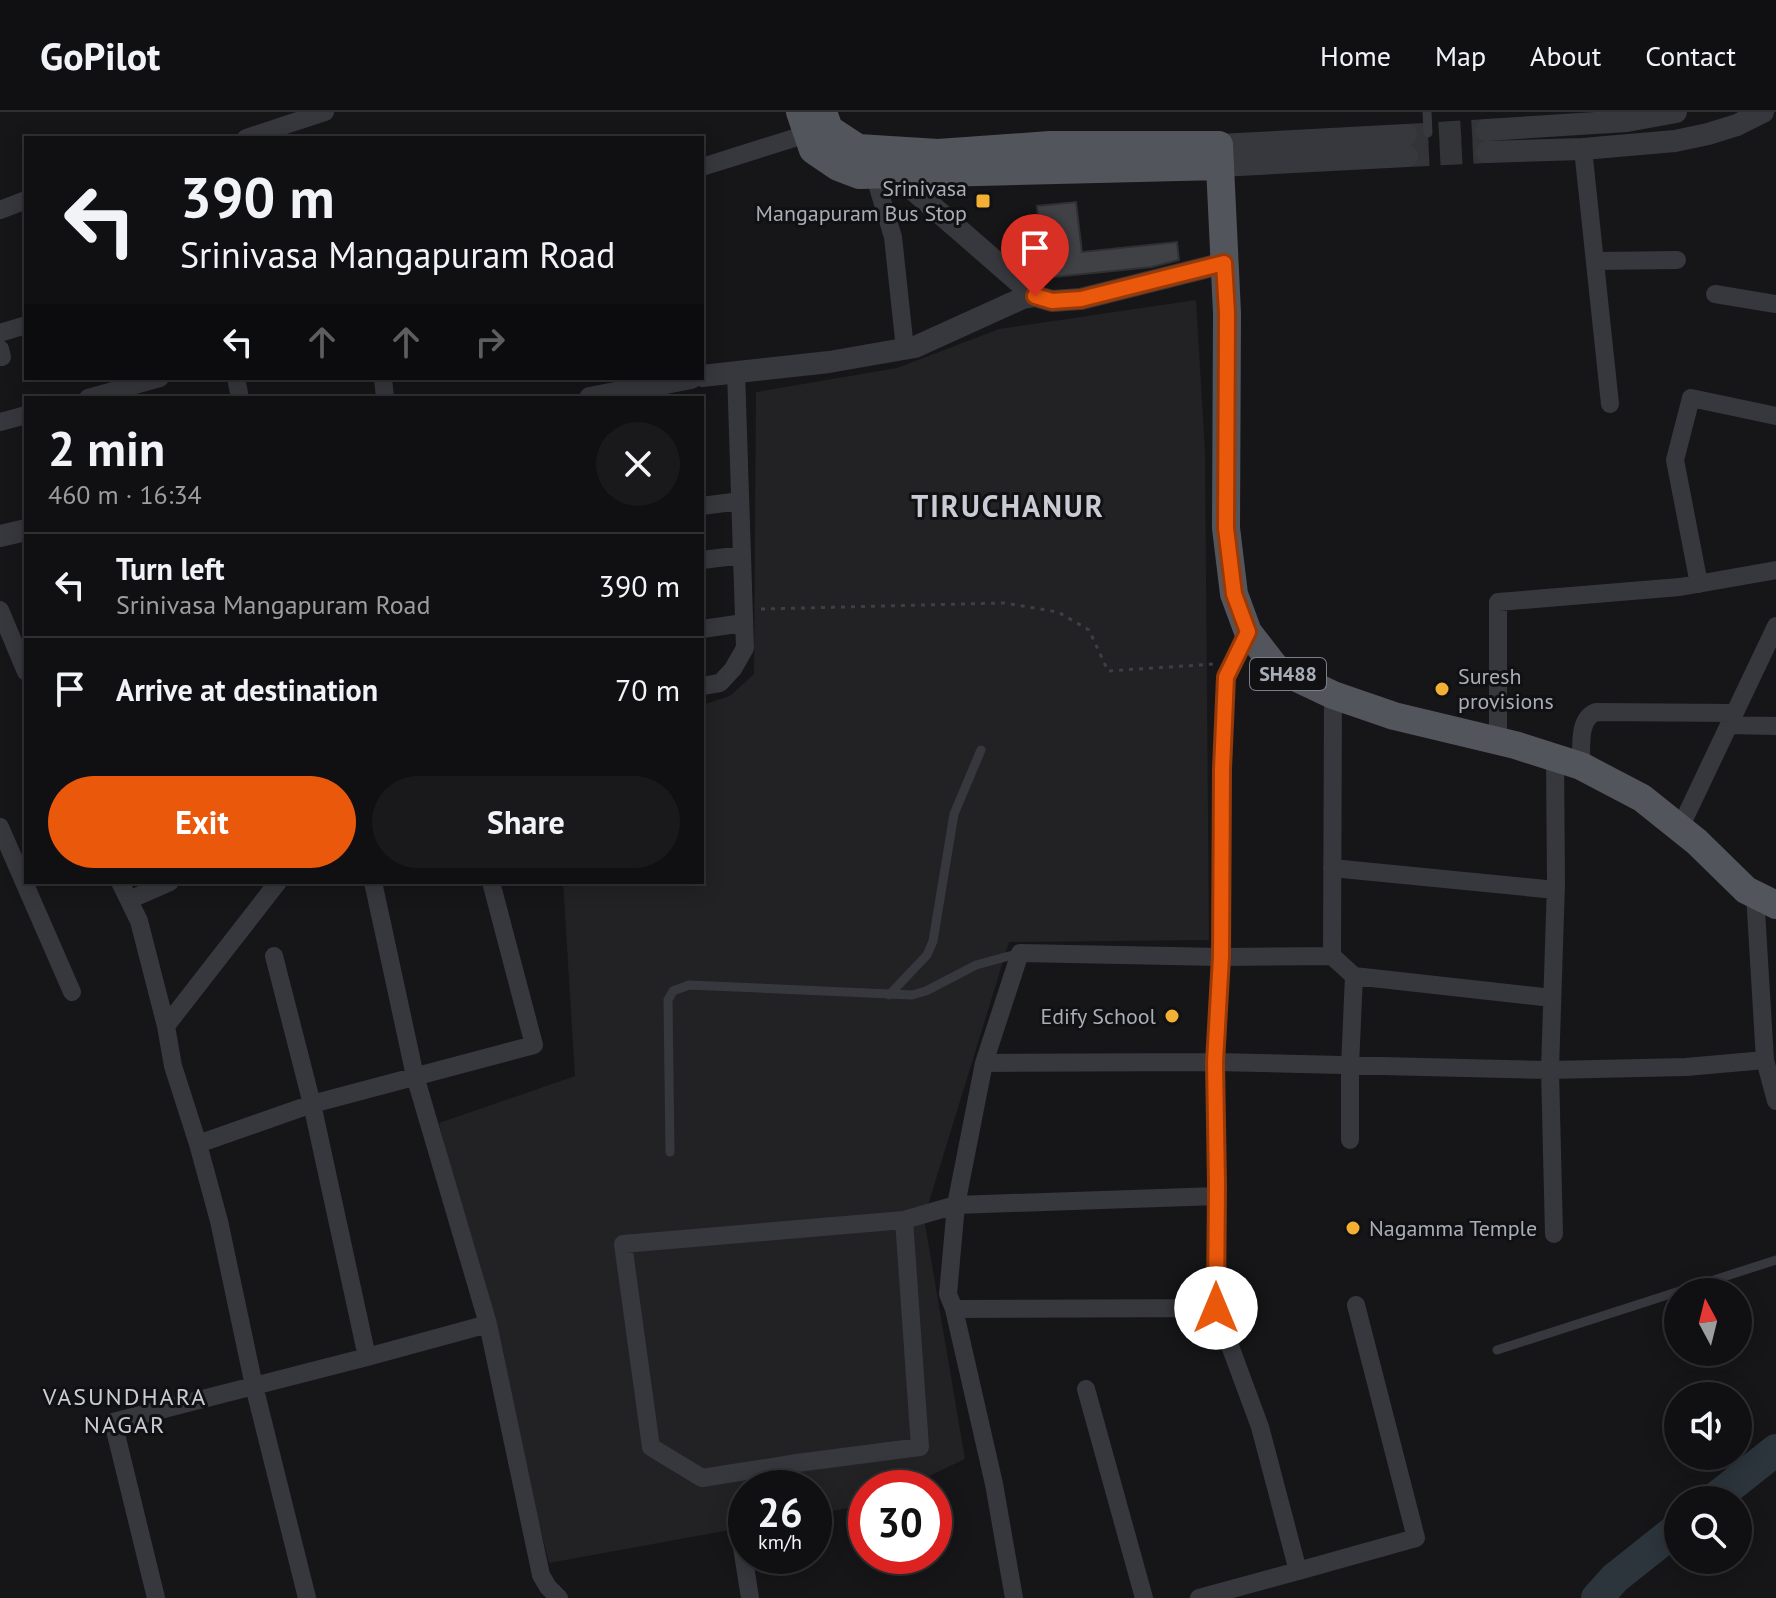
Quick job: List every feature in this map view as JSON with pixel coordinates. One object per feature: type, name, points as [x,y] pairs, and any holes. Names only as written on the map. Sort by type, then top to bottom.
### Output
[{"type":"main road","points":[[810,119],[858,148],[938,153],[1050,145],[1219,149]]},
{"type":"main road","points":[[810,119],[813,150],[838,167],[859,175],[1219,149]]},
{"type":"main road","name":"SH488","points":[[1219,149],[1227,313],[1226,528],[1234,594],[1248,632],[1276,668],[1333,695],[1394,716],[1498,741],[1581,766],[1642,798],[1697,842],[1746,890],[1765,900]]},
{"type":"street","points":[[252,136],[325,112]]},
{"type":"street","points":[[1676,112],[1486,141],[1583,149],[1675,141],[1737,125],[1763,112]]},
{"type":"street","points":[[704,166],[810,119]]},
{"type":"street","points":[[1219,149],[1414,141]]},
{"type":"street","points":[[1583,149],[1610,404]]},
{"type":"street","points":[[884,174],[1035,296],[1052,301],[1081,299],[1224,263]]},
{"type":"street","points":[[884,174],[905,349]]},
{"type":"street","points":[[0,210],[24,201]]},
{"type":"street","points":[[1596,261],[1677,260]]},
{"type":"street","points":[[1715,294],[1776,304]]},
{"type":"street","points":[[704,376],[829,362],[915,347],[1023,298],[1035,296]]},
{"type":"street","points":[[0,333],[24,326]]},
{"type":"street","points":[[0,349],[0,357]]},
{"type":"street","points":[[704,686],[720,683],[733,669],[745,648],[736,371]]},
{"type":"street","points":[[95,396],[153,380]]},
{"type":"street","points":[[600,396],[681,380]]},
{"type":"street","points":[[1699,584],[1675,460],[1691,398],[1776,416]]},
{"type":"street","points":[[0,422],[24,416]]},
{"type":"street","points":[[704,506],[740,501]]},
{"type":"street","points":[[0,536],[24,530]]},
{"type":"street","points":[[704,560],[742,555]]},
{"type":"street","points":[[1498,741],[1498,602],[1680,587],[1776,570]]},
{"type":"street","points":[[0,610],[19,637],[24,662]]},
{"type":"street","points":[[704,628],[744,616]]},
{"type":"street","points":[[1680,828],[1776,626]]},
{"type":"street","points":[[1248,632],[1226,677],[1221,957],[1215,1062],[1216,1308],[1260,1427],[1298,1571]]},
{"type":"street","points":[[1332,956],[1333,695]]},
{"type":"street","points":[[1581,766],[1584,721],[1596,712],[1732,719],[1776,726]]},
{"type":"street","points":[[1554,1234],[1550,1070],[1556,890],[1555,757]]},
{"type":"street","points":[[0,827],[24,882]]},
{"type":"street","points":[[1332,868],[1556,890]]},
{"type":"street","points":[[25,884],[72,992]]},
{"type":"street","points":[[121,884],[139,921],[173,1066],[219,1221],[254,1386],[307,1598]]},
{"type":"street","points":[[129,900],[165,884]]},
{"type":"street","points":[[166,1026],[276,884]]},
{"type":"street","points":[[373,884],[415,1076],[488,1324],[541,1575],[559,1598]]},
{"type":"street","points":[[198,1144],[312,1104],[534,1045],[492,884]]},
{"type":"street","points":[[1765,900],[1765,1060],[1776,1101]]},
{"type":"street","points":[[1014,1598],[994,1484],[948,1294],[956,1205],[984,1063],[1020,953],[1332,956],[1354,976],[1552,998]]},
{"type":"street","points":[[274,956],[312,1104],[367,1357]]},
{"type":"street","points":[[1350,1140],[1354,976]]},
{"type":"street","points":[[984,1063],[1215,1062],[1550,1070],[1686,1067],[1765,1060]]},
{"type":"street","points":[[904,1220],[920,1447],[702,1478],[651,1447],[623,1244],[904,1220],[956,1205],[1217,1196]]},
{"type":"street","points":[[1199,1598],[1416,1538],[1356,1305]]},
{"type":"street","points":[[954,1309],[1216,1308]]},
{"type":"street","points":[[156,1598],[113,1422],[488,1324]]},
{"type":"street","points":[[1086,1389],[1144,1598]]},
{"type":"street","points":[[746,1574],[750,1598]]},
{"type":"lane","points":[[1414,141],[1427,112]]},
{"type":"lane","points":[[889,995],[927,955],[933,941],[954,814],[981,750]]},
{"type":"lane","points":[[670,1152],[668,1000],[673,991],[689,985],[912,995],[976,965],[1020,953]]},
{"type":"lane","points":[[1497,1350],[1776,1260]]},
{"type":"path","points":[[744,616],[1005,603],[1058,612],[1089,630],[1108,671],[1233,662]]},
{"type":"shaded area","points":[[1196,300],[1205,453],[1209,940],[1009,942],[924,1218],[965,1459],[942,1470],[848,1470],[848,1508],[832,1511],[832,1470],[728,1470],[728,1530],[549,1563],[439,1123],[575,1076],[563,884],[704,884],[704,704],[730,696],[754,674],[756,392],[897,368],[999,329]]},
{"type":"building","points":[[1076,202],[1082,252],[1177,242],[1179,260],[1152,267],[1045,278],[1037,206]]},
{"type":"waterway","points":[[1731,1486],[1776,1450]]},
{"type":"waterway","points":[[1597,1598],[1615,1578],[1664,1539]]},
{"type":"tunnel","points":[[1406,135],[1486,130]]},
{"type":"tunnel","points":[[1407,156],[1487,152]]},
{"type":"place","name":"Srinivasa Mangapuram Bus Stop","points":[[983,201]]},
{"type":"place","name":"Suresh provisions","points":[[1442,689]]},
{"type":"place","name":"Edify School","points":[[1172,1016]]},
{"type":"place","name":"Nagamma Temple","points":[[1353,1228]]},
{"type":"district","name":"TIRUCHANUR","points":[[1008,505]]},
{"type":"district","name":"VASUNDHARA NAGAR","points":[[125,1410]]},
{"type":"route","points":[[1035,296],[1052,301],[1081,299],[1224,263],[1227,313],[1226,528],[1234,594],[1248,632],[1226,677],[1221,957],[1215,1062],[1216,1308]]}]
